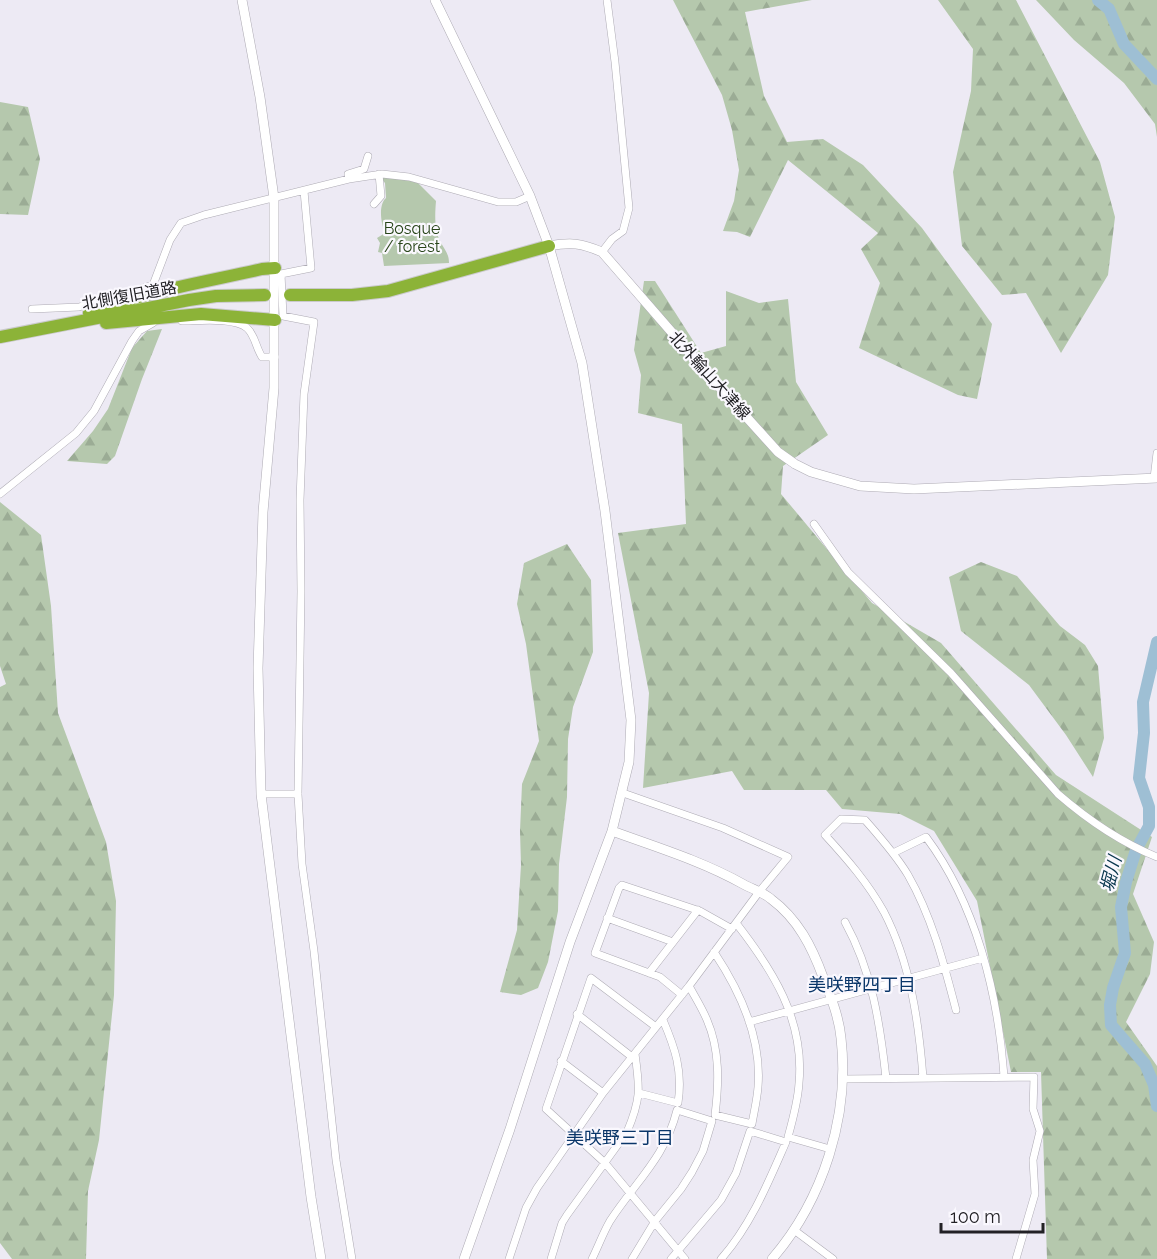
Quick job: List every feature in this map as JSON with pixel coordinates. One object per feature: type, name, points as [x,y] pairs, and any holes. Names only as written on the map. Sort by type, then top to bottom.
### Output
[{"type":"highway","points":[[290,295],[352,295],[388,291],[549,246]]},
{"type":"highway","points":[[54,326],[106,306],[262,269],[275,268]]},
{"type":"highway","name":"北側復旧道路","points":[[0,337],[216,296],[265,294]]},
{"type":"highway","points":[[54,326],[88,326],[152,317],[201,314],[274,320]]},
{"type":"street","points":[[242,0],[260,97],[274,198],[275,357],[262,524],[258,668],[261,794],[311,1197],[321,1259]]},
{"type":"street","points":[[435,0],[530,196],[549,246],[582,363],[605,511],[631,720],[629,762],[612,831],[570,942],[510,1129],[464,1259]]},
{"type":"street","points":[[549,246],[567,242],[583,244],[602,252],[612,239],[623,231],[629,208],[607,0]]},
{"type":"street","points":[[349,179],[348,174],[364,169],[368,156]]},
{"type":"street","points":[[374,204],[381,196],[379,174]]},
{"type":"street","points":[[32,309],[79,307],[153,285],[170,240],[181,223],[204,215],[349,179],[391,174],[498,202],[516,202],[530,196]]},
{"type":"street","points":[[304,191],[311,267],[281,274],[283,316],[314,322],[304,394],[300,500],[302,591],[298,794],[302,864],[314,951],[336,1160],[352,1259]]},
{"type":"street","name":"北外輪山大津線","points":[[602,252],[778,452],[811,472],[851,485],[903,488],[1156,478]]},
{"type":"street","points":[[0,494],[76,433],[94,411],[132,341],[149,323],[235,322],[247,328],[262,357],[275,357]]},
{"type":"street","points":[[1156,478],[1157,453]]},
{"type":"street","points":[[814,524],[848,572],[951,673],[1058,794],[1075,809],[1126,844],[1157,857]]},
{"type":"street","points":[[509,1259],[526,1209],[537,1188],[574,1133],[603,1093],[689,986],[759,891],[788,857],[723,828],[623,793]]},
{"type":"street","points":[[261,794],[298,794]]},
{"type":"street","points":[[923,1078],[917,1022],[908,978],[893,931],[883,911],[853,867],[825,835],[841,819],[866,820],[907,874],[922,903],[945,968],[956,1010]]},
{"type":"street","points":[[612,831],[724,872],[770,898],[788,913],[802,931],[814,953],[832,1000],[841,1038],[843,1079],[840,1108],[818,1186],[794,1230],[772,1259]]},
{"type":"street","points":[[893,853],[926,837],[952,876],[983,958],[995,999],[1004,1076]]},
{"type":"street","points":[[682,994],[649,973],[596,955],[595,950],[622,885],[698,910],[734,926],[762,957],[778,984],[789,1011],[798,1050],[800,1082],[787,1140],[760,1199],[745,1226],[721,1259]]},
{"type":"street","points":[[649,973],[698,910]]},
{"type":"street","points":[[607,918],[674,942]]},
{"type":"street","points":[[845,922],[872,989],[886,1078]]},
{"type":"street","points":[[670,1259],[721,1200],[736,1173],[751,1128],[759,1087],[757,1054],[749,1022],[730,975],[714,952]]},
{"type":"street","points":[[749,1022],[983,958]]},
{"type":"street","points":[[656,1028],[593,978],[588,981],[546,1109],[605,1163],[685,1259]]},
{"type":"street","points":[[632,1259],[655,1221],[692,1172],[714,1118],[718,1090],[718,1065],[714,1042],[707,1019],[689,986]]},
{"type":"street","points":[[551,1259],[562,1223],[627,1132],[639,1093],[633,1056],[577,1014]]},
{"type":"street","points":[[592,1259],[605,1230],[658,1158],[666,1143],[677,1107],[680,1088],[678,1060],[663,1020]]},
{"type":"street","points":[[561,1061],[603,1093]]},
{"type":"street","points":[[843,1079],[1034,1077],[1033,1109],[1040,1131],[1033,1160],[1035,1194],[1016,1259]]},
{"type":"street","points":[[639,1093],[677,1107],[787,1140],[830,1149]]},
{"type":"street","points":[[794,1230],[833,1259]]},
{"type":"green space","points":[[673,0],[812,0],[745,12],[764,96],[787,142],[823,139],[863,165],[922,228],[992,324],[977,399],[958,395],[859,348],[880,283],[861,249],[878,233],[788,160],[750,237],[737,232],[723,231],[734,201],[739,170],[732,130],[722,95]]},
{"type":"green space","points":[[938,0],[1016,0],[1100,162],[1115,217],[1108,275],[1061,353],[1026,293],[1002,295],[962,246],[953,172],[971,91],[973,49]]},
{"type":"green space","points":[[1036,0],[1157,0],[1157,137],[1155,124],[1124,83],[1074,40]]},
{"type":"green space","points":[[0,102],[28,107],[40,159],[28,215],[0,214]]},
{"type":"green space","name":"Bosque / forest","points":[[376,173],[416,181],[436,201],[437,231],[449,263],[384,266],[382,253],[378,252],[380,243],[377,238],[385,233],[381,215],[383,201],[386,198],[385,183]]},
{"type":"green space","points":[[644,281],[655,281],[701,353],[726,346],[726,291],[759,303],[788,299],[796,382],[828,435],[783,466],[781,494],[872,603],[941,643],[1056,775],[1152,837],[1133,894],[1154,942],[1150,974],[1126,1022],[1157,1066],[1157,1259],[1047,1259],[1041,1072],[1011,1072],[977,901],[934,831],[900,814],[842,809],[826,790],[744,790],[732,771],[643,788],[649,693],[618,533],[686,524],[682,424],[638,413],[641,375],[634,350]]},
{"type":"green space","points":[[162,329],[115,456],[107,464],[67,461],[93,431],[108,409],[132,348],[147,331]]},
{"type":"green space","points":[[0,502],[41,535],[51,606],[58,713],[106,842],[116,901],[114,995],[99,1140],[88,1191],[86,1259],[12,1259],[0,1243],[0,687],[6,684],[0,666]]},
{"type":"green space","points":[[567,544],[591,580],[593,652],[573,707],[568,739],[567,797],[559,864],[558,911],[548,962],[538,988],[521,995],[500,992],[517,930],[522,784],[539,741],[526,644],[517,604],[524,563]]},
{"type":"green space","points":[[981,562],[1017,576],[1060,626],[1085,645],[1098,666],[1104,738],[1093,777],[1066,735],[1029,685],[961,631],[949,577]]},
{"type":"waterway","name":"堀川","points":[[1098,0],[1109,9],[1124,44],[1157,79]]},
{"type":"waterway","name":"堀川","points":[[1157,642],[1143,702],[1144,733],[1139,778],[1149,807],[1149,826],[1136,850],[1126,882],[1121,907],[1125,953],[1113,988],[1110,1005],[1111,1025],[1145,1064],[1154,1085],[1157,1106]]},
{"type":"district","name":"美咲野四丁目","points":[[862,985]]},
{"type":"district","name":"美咲野三丁目","points":[[620,1138]]}]
